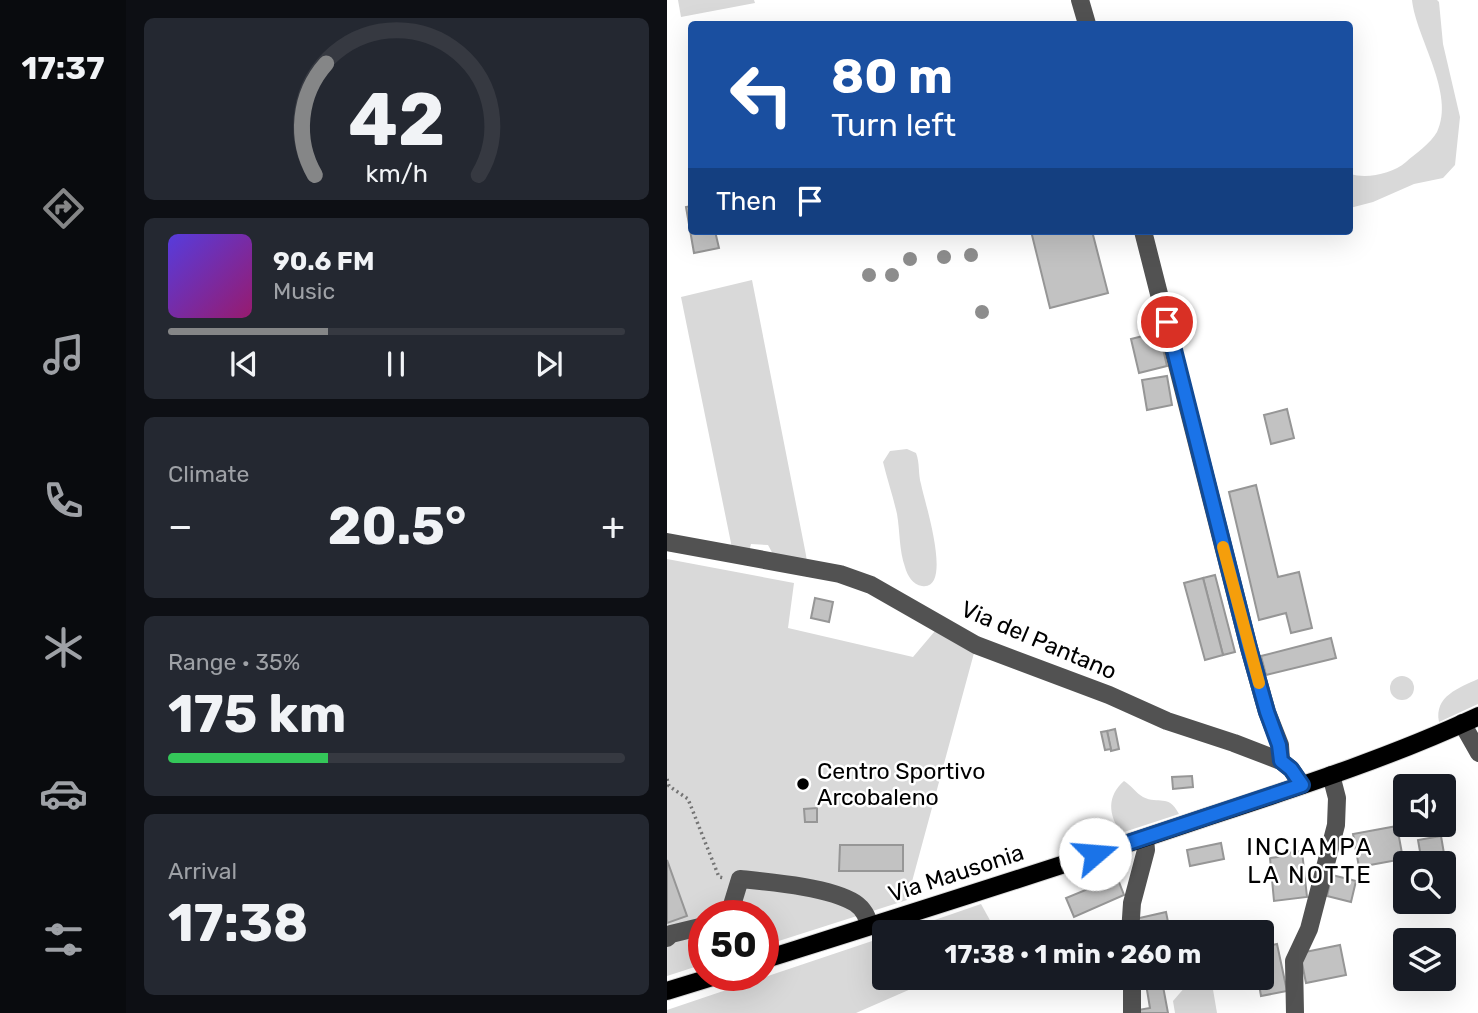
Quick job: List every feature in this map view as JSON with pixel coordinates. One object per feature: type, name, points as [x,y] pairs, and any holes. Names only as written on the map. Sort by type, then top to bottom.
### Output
[{"type":"main road","name":"Via Mausonia","points":[[779,955],[1302,785],[1406,748],[1470,719]]},
{"type":"main road","points":[[667,991],[688,985]]},
{"type":"street","points":[[1080,0],[1086,21]]},
{"type":"street","points":[[1144,235],[1249,648],[1279,745],[1281,761]]},
{"type":"street","name":"Via del Pantano","points":[[667,542],[840,574],[871,584],[976,645],[1109,695],[1167,721],[1281,761],[1291,769],[1302,785]]},
{"type":"street","points":[[1470,719],[1478,753]]},
{"type":"street","points":[[1295,1013],[1294,961],[1309,929],[1336,825],[1337,798],[1331,775]]},
{"type":"street","points":[[1131,920],[1146,850],[1145,838]]},
{"type":"street","points":[[734,900],[740,879],[787,885],[846,899],[862,909],[870,926]]},
{"type":"street","points":[[667,938],[671,934],[688,930]]},
{"type":"street","points":[[1132,990],[1132,1013]]},
{"type":"path","points":[[667,779],[669,786],[688,799],[719,877],[740,879]]},
{"type":"shaded area","points":[[678,0],[754,0],[755,3],[681,17]]},
{"type":"shaded area","points":[[1412,0],[1439,2],[1443,44],[1460,117],[1455,165],[1443,178],[1414,184],[1373,202],[1353,207],[1353,174],[1371,176],[1400,166],[1431,140],[1442,117],[1438,84]]},
{"type":"shaded area","points":[[752,280],[807,563],[774,556],[768,545],[751,544],[749,552],[732,548],[681,297]]},
{"type":"shaded area","points":[[907,449],[916,453],[937,560],[936,574],[931,584],[922,586],[913,582],[906,570],[897,514],[883,462],[890,451]]},
{"type":"shaded area","name":"Centro Sportivo Arcobaleno","points":[[667,559],[794,583],[788,628],[913,657],[935,631],[974,653],[907,900],[779,941],[779,900],[688,900],[688,969],[667,976]]},
{"type":"shaded area","points":[[1402,676],[1410,680],[1414,688],[1410,696],[1402,700],[1394,696],[1390,688],[1394,680]]},
{"type":"shaded area","points":[[1478,679],[1478,704],[1439,722],[1438,713],[1444,699]]},
{"type":"shaded area","points":[[1124,781],[1143,797],[1171,804],[1179,814],[1121,833],[1111,806],[1118,787]]},
{"type":"shaded area","points":[[981,904],[990,920],[935,920]]},
{"type":"shaded area","points":[[872,941],[872,990],[909,990],[856,1013],[667,1013],[667,1010],[723,991],[779,991],[779,972]]},
{"type":"shaded area","points":[[1183,990],[1213,990],[1217,1013],[1175,1013],[1173,1001]]},
{"type":"building","points":[[691,235],[716,235],[719,248],[694,253]]},
{"type":"building","points":[[1032,235],[1093,235],[1108,293],[1050,308]]},
{"type":"building","points":[[1159,332],[1167,366],[1139,373],[1131,339]]},
{"type":"building","points":[[1167,376],[1172,405],[1147,410],[1142,380]]},
{"type":"building","points":[[1287,409],[1294,438],[1271,444],[1264,415]]},
{"type":"building","points":[[1256,485],[1278,577],[1299,572],[1312,628],[1291,633],[1286,613],[1259,620],[1229,492]]},
{"type":"building","points":[[1215,575],[1235,652],[1223,655],[1203,578]]},
{"type":"building","points":[[1203,578],[1223,655],[1205,660],[1184,583]]},
{"type":"building","points":[[815,598],[833,602],[829,622],[811,618]]},
{"type":"building","points":[[1331,638],[1336,658],[1266,675],[1261,656]]},
{"type":"building","points":[[1115,729],[1119,749],[1111,751],[1107,731]]},
{"type":"building","points":[[1107,731],[1111,749],[1105,750],[1101,732]]},
{"type":"building","points":[[1192,776],[1193,787],[1173,789],[1172,777]]},
{"type":"building","points":[[817,808],[817,822],[805,822],[804,809]]},
{"type":"building","points":[[1393,827],[1393,837],[1399,837],[1402,851],[1393,851],[1393,861],[1359,867],[1353,834]]},
{"type":"building","points":[[1441,837],[1444,851],[1420,851],[1418,840]]},
{"type":"building","points":[[1221,843],[1224,859],[1190,866],[1187,850]]},
{"type":"building","points":[[840,845],[903,845],[903,871],[839,871]]},
{"type":"building","points":[[1302,851],[1307,897],[1274,901],[1270,858]]},
{"type":"building","points":[[667,860],[687,916],[667,923]]},
{"type":"building","points":[[1332,875],[1356,881],[1351,902],[1327,896]]},
{"type":"building","points":[[1117,877],[1124,895],[1074,917],[1066,898]]},
{"type":"building","points":[[1166,912],[1168,920],[1135,920]]},
{"type":"building","points":[[1277,944],[1287,991],[1261,996],[1260,990],[1274,990],[1274,945]]},
{"type":"building","points":[[1340,945],[1346,975],[1306,983],[1300,953]]},
{"type":"building","points":[[1147,990],[1164,990],[1168,1013],[1138,1013],[1138,1010],[1150,1008]]},
{"type":"slow traffic","points":[[1223,547],[1259,683]]},
{"type":"place","name":"Centro Sportivo Arcobaleno","points":[[803,784]]},
{"type":"district","name":"INCIAMPA LA NOTTE","points":[[1310,861]]},
{"type":"route","points":[[1095,854],[1302,785],[1291,769],[1281,761],[1279,745],[1249,648],[1167,322]]}]
